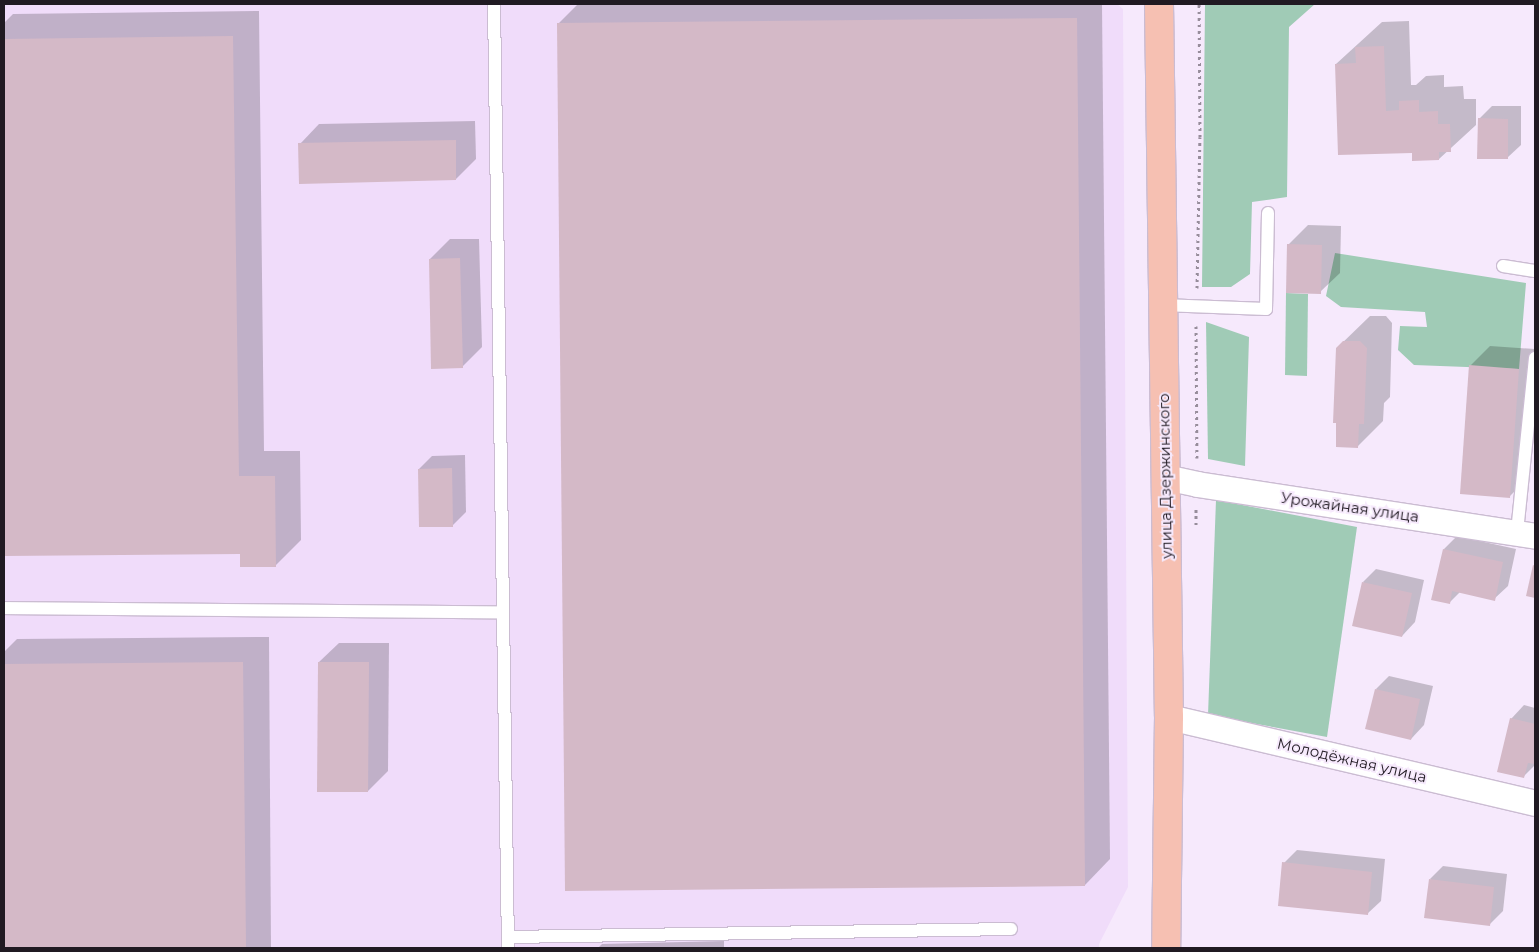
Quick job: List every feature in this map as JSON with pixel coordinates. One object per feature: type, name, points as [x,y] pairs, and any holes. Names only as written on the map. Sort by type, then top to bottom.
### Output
[{"type":"highway","name":"улица Дзержинского","points":[[1159,4],[1169,716],[1166,948]]},
{"type":"street","name":"Урожайная улица","points":[[1165,477],[1197,484],[1526,534]]},
{"type":"street","name":"Молодёжная улица","points":[[1169,716],[1535,803]]},
{"type":"lane","points":[[494,4],[508,943],[1011,929]]},
{"type":"lane","points":[[1162,305],[1266,309],[1268,213]]},
{"type":"lane","points":[[1503,266],[1535,271]]},
{"type":"lane","points":[[1526,534],[1535,358]]},
{"type":"lane","points":[[4,608],[504,612]]},
{"type":"shaded area","points":[[4,4],[1117,4],[1123,9],[1128,887],[1099,944],[1099,948],[4,948]]},
{"type":"green space","points":[[1205,4],[1315,4],[1289,27],[1287,197],[1252,202],[1250,274],[1231,287],[1202,287]]},
{"type":"green space","points":[[1335,253],[1526,283],[1519,369],[1414,365],[1398,350],[1400,326],[1427,327],[1425,312],[1341,307],[1326,296]]},
{"type":"green space","points":[[1286,293],[1308,294],[1307,376],[1285,375]]},
{"type":"green space","points":[[1206,322],[1249,337],[1245,466],[1208,459]]},
{"type":"green space","points":[[1216,500],[1357,527],[1327,737],[1208,715]]},
{"type":"building","points":[[1077,18],[1085,886],[565,891],[557,23]]},
{"type":"building","points":[[233,36],[239,476],[275,476],[276,567],[240,567],[240,554],[4,556],[4,39]]},
{"type":"building","points":[[1384,46],[1386,111],[1399,110],[1399,101],[1419,100],[1419,112],[1438,111],[1438,124],[1450,124],[1451,152],[1439,152],[1439,160],[1412,161],[1412,153],[1338,155],[1335,64],[1356,63],[1355,47]]},
{"type":"building","points":[[1478,118],[1508,119],[1508,159],[1477,159]]},
{"type":"building","points":[[456,140],[456,180],[299,184],[298,143]]},
{"type":"building","points":[[1287,244],[1322,245],[1321,294],[1286,293]]},
{"type":"building","points":[[460,258],[463,368],[431,369],[429,259]]},
{"type":"building","points":[[1343,341],[1360,341],[1367,348],[1364,424],[1359,424],[1358,448],[1336,447],[1336,423],[1333,423],[1336,348]]},
{"type":"building","points":[[1469,365],[1519,369],[1510,498],[1460,494]]},
{"type":"building","points":[[452,468],[453,527],[419,527],[418,469]]},
{"type":"building","points":[[1443,549],[1503,562],[1495,601],[1452,591],[1450,604],[1431,600]]},
{"type":"building","points":[[1533,565],[1535,566],[1535,598],[1526,596]]},
{"type":"building","points":[[1362,582],[1412,593],[1402,637],[1352,626]]},
{"type":"building","points":[[243,662],[246,948],[4,948],[4,664]]},
{"type":"building","points":[[318,662],[369,662],[368,792],[317,792]]},
{"type":"building","points":[[1375,689],[1420,699],[1411,740],[1365,729]]},
{"type":"building","points":[[1510,718],[1535,724],[1535,764],[1528,763],[1524,778],[1497,772]]},
{"type":"building","points":[[1282,862],[1372,872],[1368,915],[1278,906]]},
{"type":"building","points":[[1429,879],[1494,887],[1490,926],[1424,918]]}]
